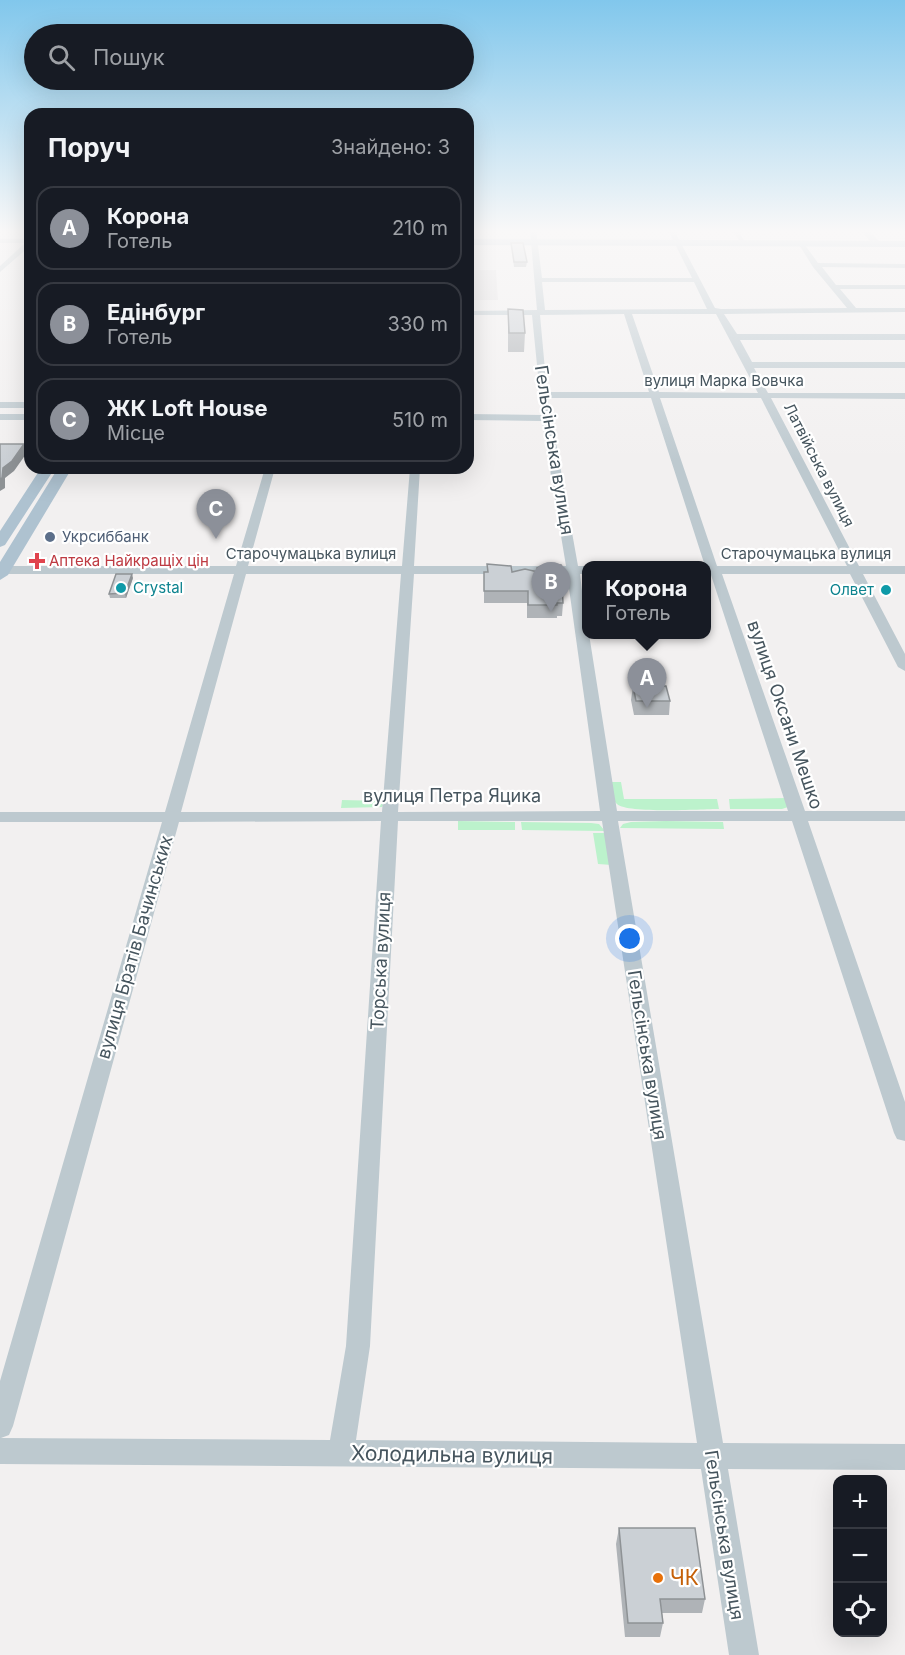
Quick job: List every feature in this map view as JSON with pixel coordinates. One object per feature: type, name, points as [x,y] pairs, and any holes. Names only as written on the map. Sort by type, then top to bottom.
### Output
[{"type":"main road","points":[[0,542],[44,474]]},
{"type":"main road","points":[[1,572],[61,474]]},
{"type":"street","name":"Гельсінська вулиця","points":[[539,307],[543,395],[582,587]]},
{"type":"street","name":"Латвійська вулиця","points":[[713,307],[734,337],[749,365],[905,667]]},
{"type":"street","points":[[474,313],[905,310]]},
{"type":"street","name":"вулиця Оксани Мешко","points":[[627,311],[707,561]]},
{"type":"street","points":[[734,337],[905,337]]},
{"type":"street","points":[[749,365],[905,365]]},
{"type":"street","name":"вулиця Марка Вовчка","points":[[543,395],[905,396]]},
{"type":"street","points":[[0,405],[24,405]]},
{"type":"street","points":[[0,417],[24,417]]},
{"type":"street","points":[[474,417],[547,418]]},
{"type":"street","name":"вулиця Братів Бачинських","points":[[0,1426],[268,474]]},
{"type":"street","name":"Торська вулиця","points":[[341,1454],[358,1346],[390,816],[415,474]]},
{"type":"street","name":"Старочумацька вулиця","points":[[1,572],[580,570]]},
{"type":"street","name":"Старочумацька вулиця","points":[[711,570],[905,570]]},
{"type":"street","name":"вулиця Оксани Мешко","points":[[711,573],[800,817],[905,1133]]},
{"type":"street","points":[[887,634],[905,635]]},
{"type":"street","name":"Гельсінська вулиця","points":[[588,639],[609,815],[744,1655]]},
{"type":"street","name":"вулиця Петра Яцика","points":[[0,817],[905,816]]},
{"type":"street","name":"Холодильна вулиця","points":[[0,1451],[905,1457]]},
{"type":"green space","points":[[610,782],[621,782],[624,799],[717,799],[719,809],[649,810],[624,807],[614,800]]},
{"type":"green space","points":[[787,798],[788,807],[782,809],[730,809],[729,799]]},
{"type":"green space","points":[[342,800],[385,801],[382,807],[341,808]]},
{"type":"green space","points":[[458,821],[515,822],[515,830],[458,830]]},
{"type":"green space","points":[[521,822],[591,823],[599,824],[605,831],[522,830]]},
{"type":"green space","points":[[631,822],[723,822],[724,829],[620,828],[623,824]]},
{"type":"green space","points":[[593,833],[606,833],[612,865],[598,864]]},
{"type":"building","points":[[508,309],[523,310],[525,333],[509,333]]},
{"type":"building","points":[[0,444],[24,444],[12,461],[3,468],[0,479]]},
{"type":"building","points":[[487,564],[511,566],[512,572],[525,569],[538,572],[537,568],[544,565],[561,565],[563,603],[528,605],[528,591],[484,591],[484,572],[488,572]]},
{"type":"building","name":"Crystal","points":[[116,574],[132,574],[125,593],[109,594]]},
{"type":"building","points":[[633,686],[666,686],[670,701],[636,701]]},
{"type":"building","name":"ЧК","points":[[619,1528],[695,1528],[705,1599],[660,1599],[663,1623],[628,1623]]},
{"type":"place","name":"Укрсиббанк","points":[[50,537]]},
{"type":"place","name":"ЖК Loft House","points":[[216,539]]},
{"type":"place","name":"Аптека Найкращiх цiн","points":[[37,561]]},
{"type":"place","name":"Crystal","points":[[121,588]]},
{"type":"place","name":"Олвет","points":[[886,590]]},
{"type":"place","name":"Едінбург","points":[[551,612]]},
{"type":"place","name":"Корона","points":[[647,708]]},
{"type":"place","name":"ЧК","points":[[658,1578]]}]
